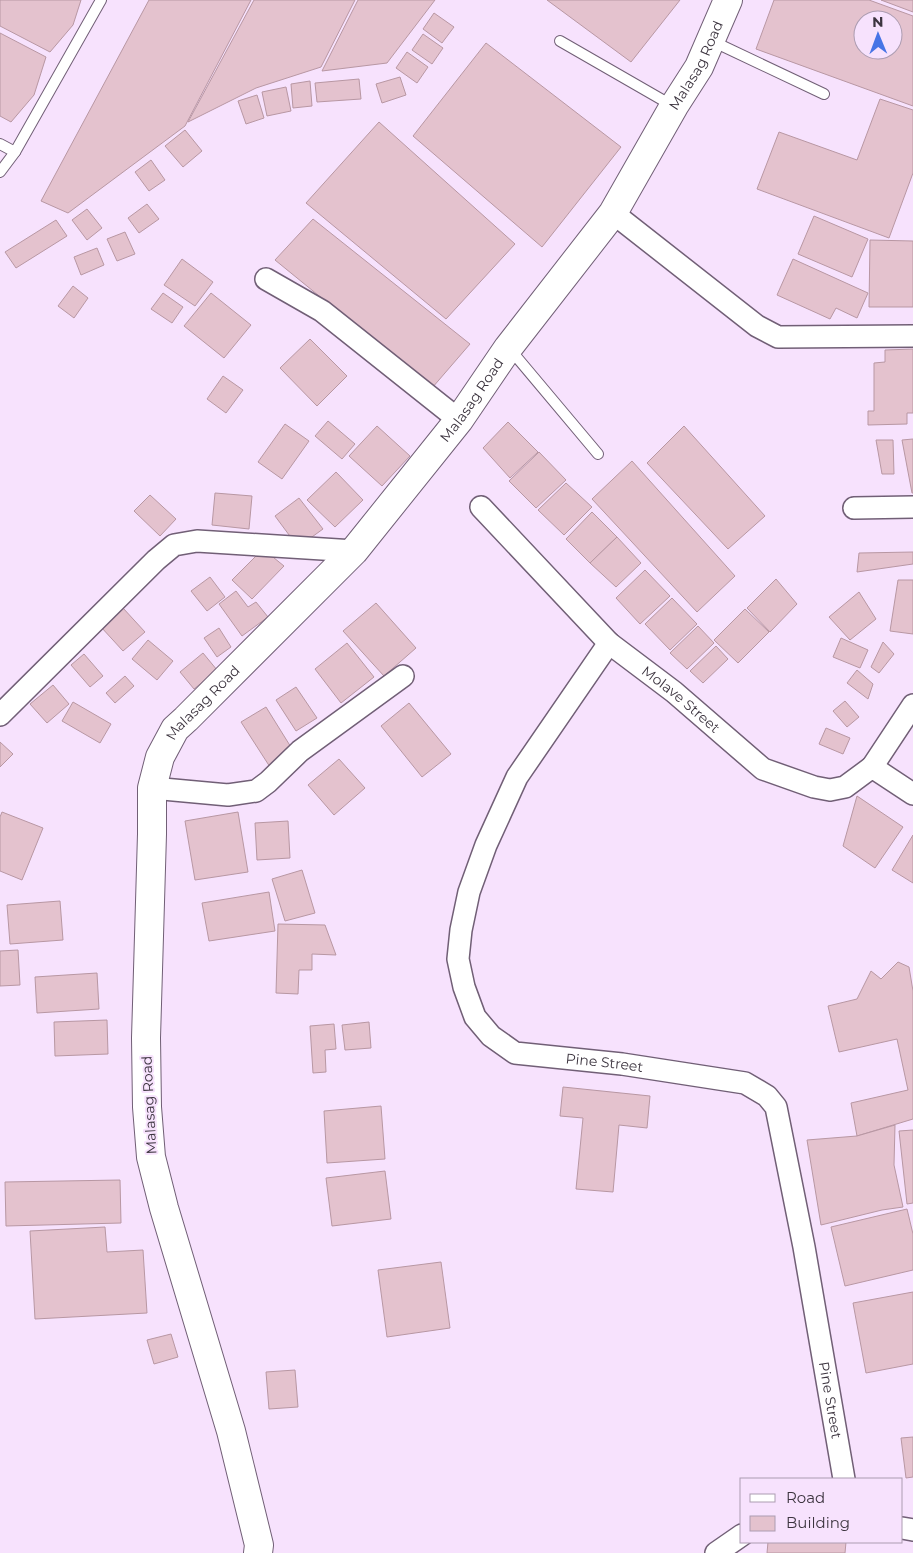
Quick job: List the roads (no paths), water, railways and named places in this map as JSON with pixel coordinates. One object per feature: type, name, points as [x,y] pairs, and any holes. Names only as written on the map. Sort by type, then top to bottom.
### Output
[{"type":"street","name":"Malasag Road","points":[[258,1553],[259,1545],[231,1431],[164,1208],[151,1157],[147,1107],[146,1038],[152,788],[160,757],[175,729],[354,551],[459,420],[508,348],[613,213],[674,106],[699,67],[728,0]]},
{"type":"street","points":[[613,213],[757,326],[778,337],[913,336]]},
{"type":"street","points":[[266,279],[322,311],[459,420]]},
{"type":"street","name":"Molave Street","points":[[482,507],[608,643],[674,692],[763,769],[814,787],[830,790],[846,787],[872,767],[913,705]]},
{"type":"street","points":[[854,508],[913,507]]},
{"type":"street","points":[[0,715],[156,560],[174,545],[197,541],[354,551]]},
{"type":"street","name":"Pine Street","points":[[608,643],[518,777],[486,845],[469,892],[461,930],[458,959],[464,987],[475,1018],[491,1036],[514,1052],[622,1064],[745,1082],[767,1096],[776,1107],[804,1247],[844,1478]]},
{"type":"street","points":[[152,788],[228,795],[256,791],[300,752],[403,676]]},
{"type":"street","points":[[872,767],[913,794]]},
{"type":"street","points":[[716,1553],[740,1536]]},
{"type":"lane","points":[[0,172],[15,152],[101,0]]},
{"type":"lane","points":[[711,40],[824,94]]},
{"type":"lane","points":[[560,41],[674,106]]},
{"type":"lane","points":[[0,144],[15,152]]},
{"type":"lane","points":[[508,348],[598,454]]}]
